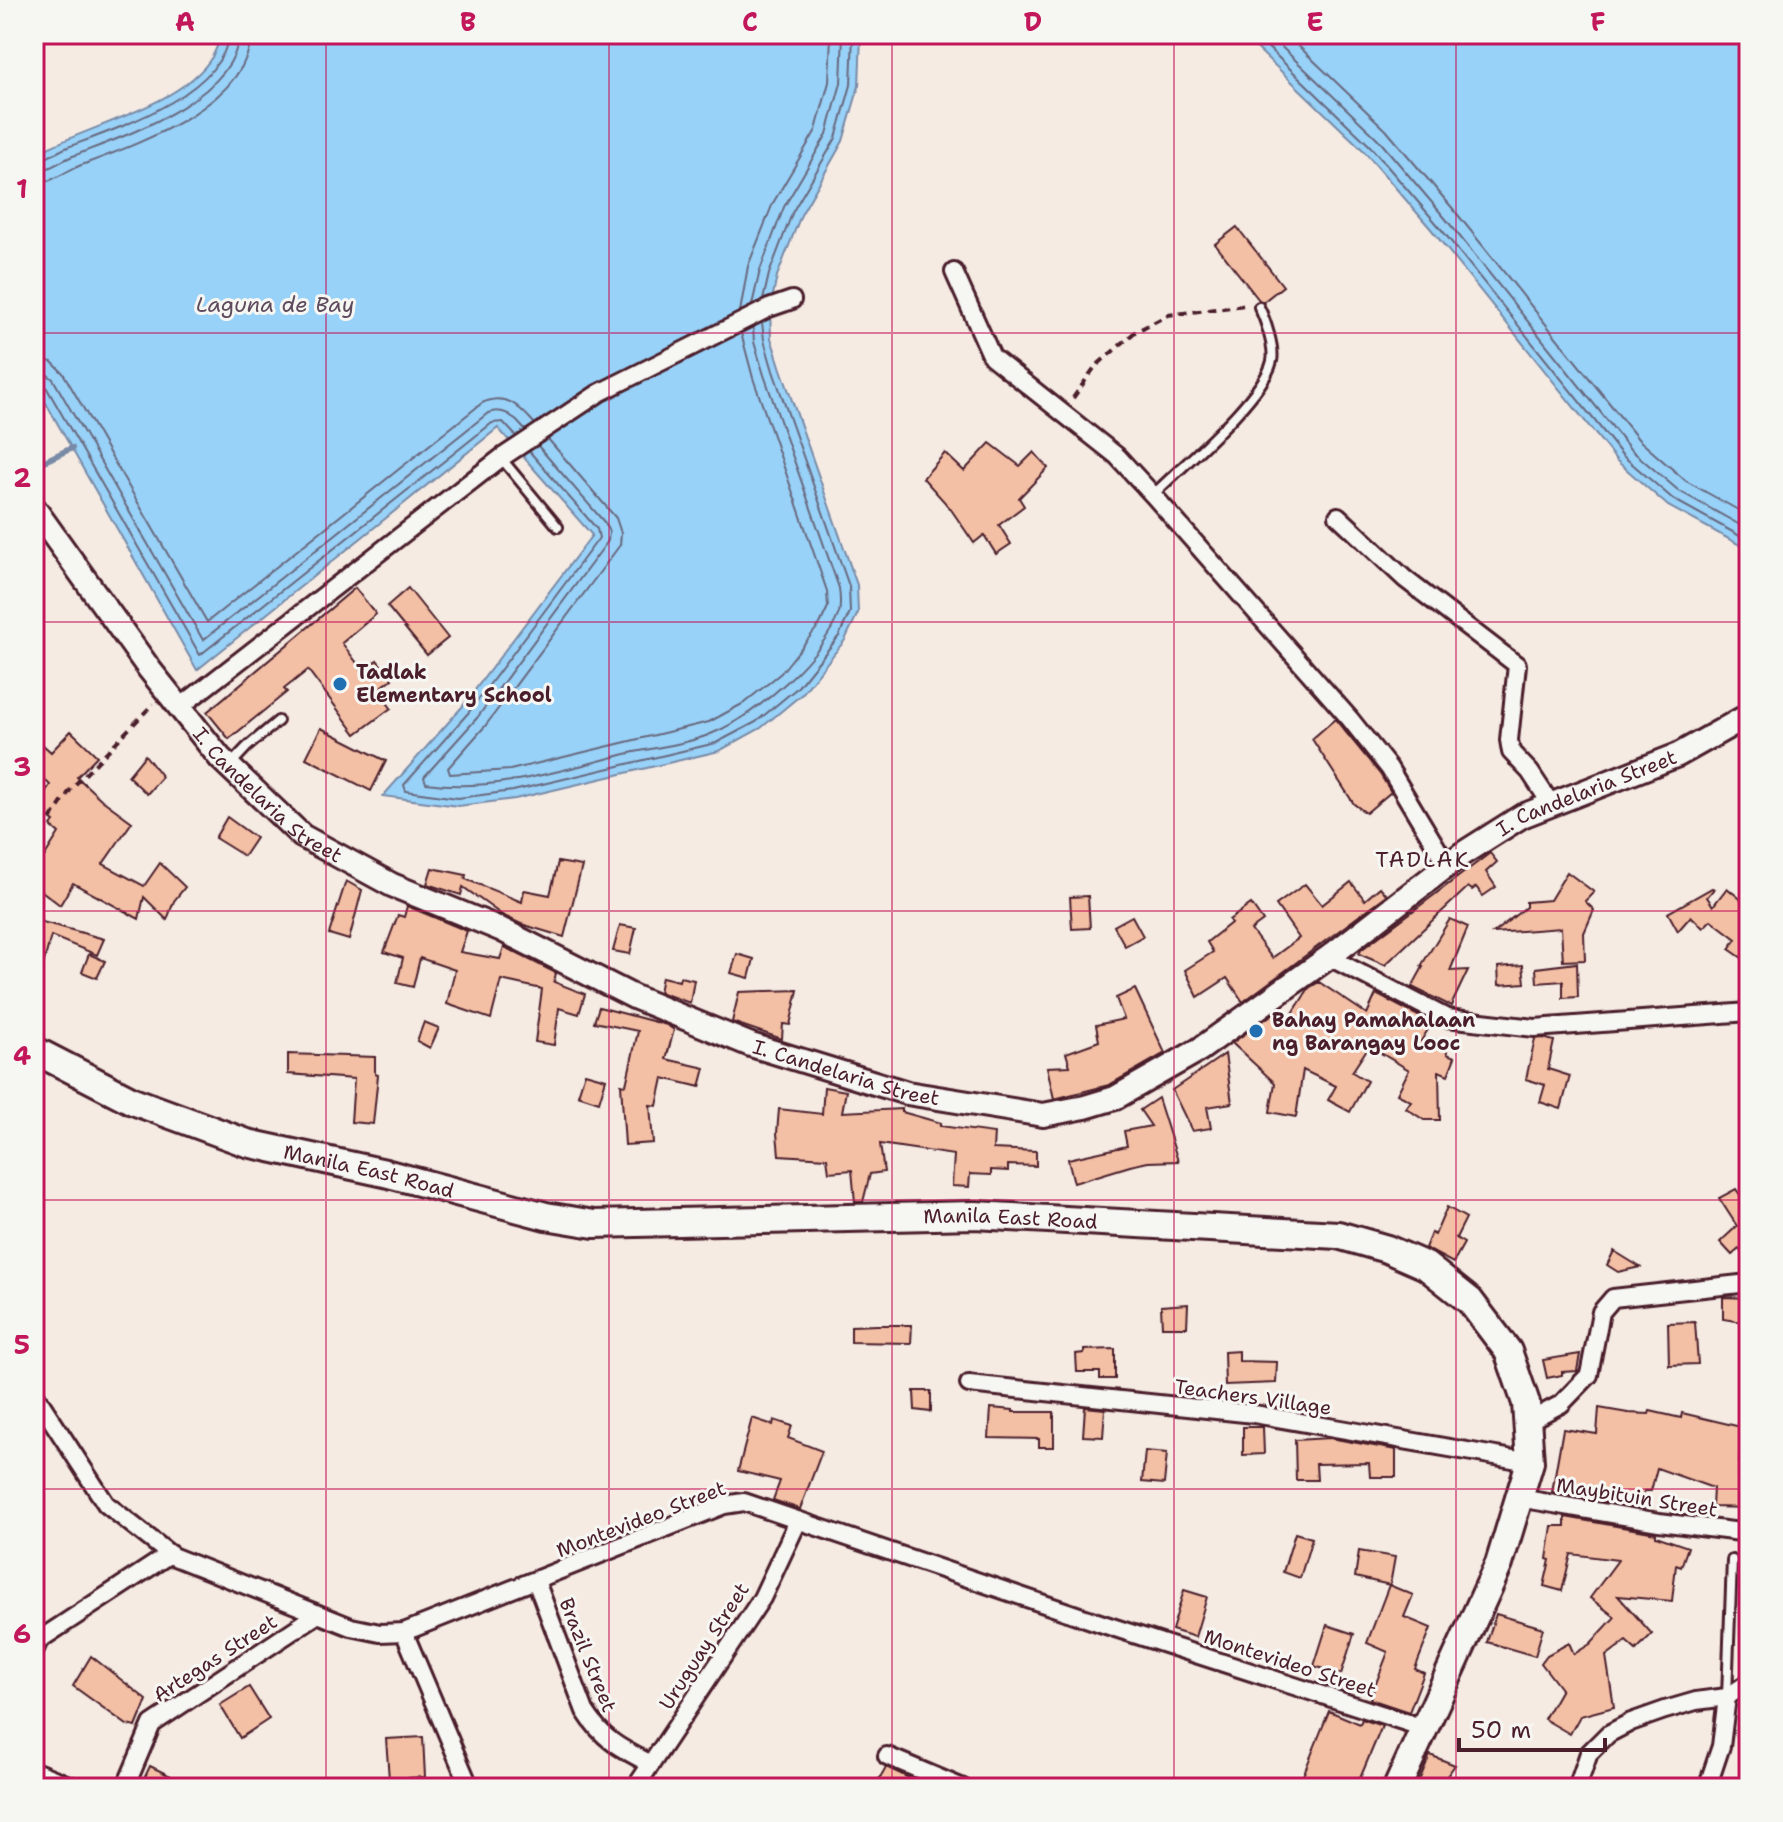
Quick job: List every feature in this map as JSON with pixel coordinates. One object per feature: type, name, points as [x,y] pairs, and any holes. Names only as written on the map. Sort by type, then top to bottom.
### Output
[{"type":"main road","name":"Manila East Road","points":[[34,1050],[133,1101],[247,1143],[385,1173],[546,1216],[594,1224],[975,1215],[1338,1235],[1387,1249],[1426,1266],[1470,1301],[1508,1351],[1526,1403],[1530,1462],[1499,1564],[1397,1788]]},
{"type":"street","points":[[954,272],[992,357],[1117,456],[1153,495],[1350,719],[1389,768],[1447,865]]},
{"type":"street","points":[[173,699],[501,458],[599,393],[769,308],[792,300]]},
{"type":"street","name":"I. Candelaria Street","points":[[34,508],[173,699],[229,766],[302,836],[392,885],[500,929],[634,997],[751,1045],[907,1093],[1043,1115],[1115,1098],[1199,1050],[1329,957],[1447,865],[1522,816],[1678,755],[1749,715]]},
{"type":"street","points":[[1338,516],[1405,579],[1517,665],[1509,740],[1511,752],[1530,772],[1551,804]]},
{"type":"street","points":[[1329,957],[1447,1018],[1535,1028],[1749,1012]]},
{"type":"street","points":[[1527,1422],[1561,1404],[1589,1375],[1601,1312],[1613,1298],[1749,1283]]},
{"type":"street","name":"Teachers Village","points":[[969,1384],[1254,1414],[1530,1462]]},
{"type":"street","name":"Montevideo Street","points":[[34,1393],[106,1504],[170,1554],[351,1627],[380,1633],[404,1632],[724,1505],[744,1502],[1424,1728]]},
{"type":"street","name":"Maybituin Street","points":[[1519,1498],[1659,1522],[1749,1533]]},
{"type":"street","name":"Uruguay Street","points":[[635,1788],[762,1598],[798,1521]]},
{"type":"street","points":[[36,1641],[170,1554]]},
{"type":"street","name":"Brazil Street","points":[[536,1581],[585,1711],[597,1730],[613,1745],[651,1764]]},
{"type":"street","name":"Artegas Street","points":[[125,1788],[152,1724],[318,1614]]},
{"type":"street","points":[[404,1632],[470,1788]]},
{"type":"street","points":[[1577,1788],[1589,1753],[1608,1734],[1665,1710],[1696,1701],[1727,1697],[1749,1682]]},
{"type":"street","points":[[1707,1788],[1721,1746],[1727,1697]]},
{"type":"street","points":[[887,1756],[938,1783],[963,1788]]},
{"type":"street","points":[[34,1771],[76,1788]]},
{"type":"lane","points":[[1153,495],[1256,394],[1273,360],[1266,320],[1259,307]]},
{"type":"lane","points":[[501,458],[558,527]]},
{"type":"lane","points":[[229,766],[278,721]]},
{"type":"lane","points":[[1727,1697],[1732,1560]]},
{"type":"path","points":[[1062,413],[1095,367],[1135,332],[1168,315],[1243,304],[1259,307]]},
{"type":"path","points":[[35,842],[71,789],[173,699]]},
{"type":"water","name":"Laguna de Bay","points":[[222,34],[861,34],[859,86],[843,141],[801,215],[777,276],[770,309],[771,338],[857,585],[858,613],[845,640],[802,694],[761,728],[719,751],[515,799],[458,806],[383,796],[462,707],[592,535],[498,428],[197,670],[34,382],[34,155],[130,114],[178,89],[198,74],[212,57]]},
{"type":"water","points":[[1242,34],[1749,34],[1749,550],[1668,506],[1617,461],[1431,229],[1363,150]]},
{"type":"building","points":[[1237,227],[1283,286],[1263,302],[1215,244]]},
{"type":"building","points":[[990,443],[1020,466],[1034,452],[1048,468],[1019,498],[1024,506],[999,525],[1011,544],[996,554],[984,535],[974,543],[950,508],[923,478],[945,453],[964,471]]},
{"type":"building","points":[[355,588],[376,614],[342,643],[363,671],[377,660],[392,679],[378,690],[391,708],[356,734],[308,670],[284,689],[287,692],[229,739],[207,712]]},
{"type":"building","points":[[408,588],[448,638],[427,655],[387,606]]},
{"type":"building","points":[[1335,719],[1391,792],[1366,813],[1354,804],[1312,739]]},
{"type":"building","points":[[321,728],[386,761],[371,791],[306,758]]},
{"type":"building","points":[[71,731],[97,756],[77,777],[132,822],[103,864],[144,886],[160,863],[185,887],[174,901],[167,920],[144,897],[139,919],[73,883],[60,905],[34,885],[34,855],[42,860],[59,833],[51,826],[54,822],[34,808],[50,785],[34,769],[34,737],[51,752]]},
{"type":"building","points":[[145,755],[162,777],[147,794],[128,776]]},
{"type":"building","points":[[227,817],[256,838],[244,856],[215,838]]},
{"type":"building","points":[[1490,853],[1497,862],[1486,872],[1496,887],[1483,896],[1476,887],[1472,890],[1468,887],[1385,965],[1359,954],[1361,950]]},
{"type":"building","points":[[558,862],[582,866],[564,937],[502,915],[463,887],[461,895],[427,884],[432,868],[466,875],[465,879],[522,902],[524,890],[550,895]]},
{"type":"building","points":[[1567,872],[1594,892],[1585,901],[1594,910],[1584,933],[1585,960],[1563,961],[1561,928],[1493,933],[1526,907],[1526,902],[1550,900]]},
{"type":"building","points":[[346,881],[362,890],[349,940],[329,934]]},
{"type":"building","points":[[1351,882],[1365,900],[1380,887],[1387,895],[1243,1002],[1227,978],[1198,997],[1185,970],[1213,952],[1207,942],[1231,923],[1229,920],[1251,904],[1263,921],[1251,930],[1272,958],[1299,938],[1276,905],[1305,884],[1322,905]]},
{"type":"building","points":[[1712,888],[1707,897],[1713,906],[1727,888],[1749,906],[1749,950],[1742,958],[1729,949],[1736,939],[1711,920],[1703,928],[1691,916],[1678,931],[1668,913]]},
{"type":"building","points":[[1088,896],[1090,928],[1072,929],[1070,897]]},
{"type":"building","points":[[407,906],[467,931],[460,952],[500,959],[504,947],[556,973],[554,982],[585,994],[579,1014],[559,1008],[554,1045],[535,1042],[542,989],[501,980],[491,1019],[447,1004],[455,970],[420,958],[413,987],[397,983],[403,958],[384,952],[398,915],[404,917]]},
{"type":"building","points":[[1132,916],[1143,936],[1125,946],[1114,926]]},
{"type":"building","points":[[1450,919],[1468,927],[1450,971],[1468,970],[1451,1006],[1412,987]]},
{"type":"building","points":[[38,921],[104,939],[97,955],[51,936],[39,980],[34,979],[34,937]]},
{"type":"building","points":[[620,925],[636,928],[630,954],[613,951]]},
{"type":"building","points":[[89,954],[105,961],[97,978],[82,972]]},
{"type":"building","points":[[737,954],[754,959],[749,978],[731,973]]},
{"type":"building","points":[[1577,963],[1578,997],[1563,998],[1563,981],[1537,983],[1536,968]]},
{"type":"building","points":[[1523,965],[1525,983],[1499,985],[1498,967]]},
{"type":"building","points":[[662,977],[694,980],[690,1003],[659,992]]},
{"type":"building","points":[[1319,982],[1367,1014],[1376,994],[1432,1023],[1421,1041],[1446,1039],[1447,1054],[1455,1057],[1448,1075],[1439,1071],[1440,1120],[1424,1120],[1406,1108],[1411,1101],[1397,1094],[1409,1070],[1369,1046],[1352,1072],[1367,1081],[1350,1112],[1328,1100],[1336,1086],[1303,1070],[1296,1117],[1270,1112],[1275,1083],[1232,1043],[1274,1013],[1286,1024],[1309,988]]},
{"type":"building","points":[[1135,989],[1165,1053],[1109,1085],[1054,1099],[1047,1067],[1070,1066],[1066,1053],[1099,1041],[1096,1025],[1124,1019],[1116,998]]},
{"type":"building","points":[[798,990],[790,1025],[783,1024],[782,1039],[732,1022],[739,992]]},
{"type":"building","points":[[599,1007],[667,1025],[674,1030],[666,1059],[705,1068],[700,1087],[663,1078],[657,1106],[650,1105],[653,1143],[625,1145],[621,1084],[626,1085],[638,1031],[594,1022]]},
{"type":"building","points":[[424,1022],[439,1028],[430,1048],[417,1041]]},
{"type":"building","points":[[1535,1039],[1554,1041],[1548,1069],[1570,1076],[1561,1109],[1540,1102],[1545,1085],[1526,1079]]},
{"type":"building","points":[[288,1054],[375,1057],[375,1074],[378,1075],[373,1124],[351,1122],[354,1079],[288,1074]]},
{"type":"building","points":[[1225,1054],[1232,1103],[1207,1107],[1211,1128],[1192,1131],[1172,1090]]},
{"type":"building","points":[[585,1073],[606,1079],[599,1102],[578,1095]]},
{"type":"building","points":[[824,1087],[846,1091],[842,1112],[902,1109],[902,1112],[941,1123],[940,1126],[994,1133],[993,1149],[1036,1151],[1036,1166],[1008,1165],[1008,1171],[991,1170],[991,1175],[970,1174],[969,1187],[952,1186],[954,1155],[880,1144],[884,1172],[870,1174],[863,1202],[855,1202],[852,1170],[829,1172],[827,1158],[779,1155],[779,1109],[822,1114]]},
{"type":"building","points":[[1158,1098],[1178,1161],[1148,1162],[1074,1183],[1068,1159],[1127,1146],[1124,1131],[1151,1126],[1140,1110]]},
{"type":"building","points":[[1736,1189],[1749,1208],[1749,1263],[1739,1249],[1732,1255],[1720,1242],[1737,1226],[1719,1198]]},
{"type":"building","points":[[1447,1207],[1466,1218],[1456,1238],[1464,1243],[1453,1263],[1425,1248],[1431,1233],[1435,1235]]},
{"type":"building","points":[[1614,1251],[1640,1267],[1618,1272],[1607,1265]]},
{"type":"building","points":[[1723,1297],[1749,1298],[1749,1323],[1723,1319]]},
{"type":"building","points":[[1188,1304],[1187,1327],[1162,1327],[1161,1306]]},
{"type":"building","points":[[1695,1322],[1698,1364],[1669,1365],[1668,1323]]},
{"type":"building","points":[[912,1325],[911,1343],[851,1342],[851,1326]]},
{"type":"building","points":[[1115,1349],[1115,1379],[1100,1379],[1100,1372],[1077,1372],[1076,1354],[1084,1353],[1084,1350]]},
{"type":"building","points":[[1239,1351],[1239,1361],[1277,1362],[1276,1383],[1225,1385],[1224,1352]]},
{"type":"building","points":[[1580,1354],[1577,1371],[1562,1372],[1562,1375],[1547,1378],[1543,1360]]},
{"type":"building","points":[[914,1391],[931,1391],[931,1412],[915,1410]]},
{"type":"building","points":[[1085,1407],[1105,1409],[1103,1437],[1083,1436]]},
{"type":"building","points":[[991,1408],[1013,1412],[1054,1412],[1054,1447],[1039,1447],[1039,1439],[989,1438]]},
{"type":"building","points":[[1599,1408],[1628,1413],[1649,1414],[1650,1411],[1681,1418],[1682,1413],[1741,1427],[1738,1487],[1749,1489],[1749,1508],[1712,1507],[1713,1488],[1657,1468],[1651,1491],[1644,1491],[1642,1508],[1552,1492],[1563,1429],[1597,1434]]},
{"type":"building","points":[[752,1418],[773,1425],[774,1420],[792,1426],[788,1438],[822,1451],[800,1509],[773,1500],[780,1481],[738,1471]]},
{"type":"building","points":[[1243,1427],[1263,1427],[1264,1454],[1243,1455]]},
{"type":"building","points":[[1330,1438],[1396,1450],[1396,1477],[1370,1477],[1369,1463],[1316,1464],[1317,1480],[1296,1480],[1295,1440]]},
{"type":"building","points":[[1145,1451],[1167,1453],[1164,1484],[1142,1482]]},
{"type":"building","points":[[1565,1517],[1656,1533],[1656,1536],[1688,1547],[1681,1567],[1676,1565],[1672,1601],[1618,1596],[1652,1634],[1636,1650],[1626,1641],[1606,1656],[1614,1707],[1580,1716],[1570,1734],[1544,1719],[1561,1689],[1541,1663],[1547,1655],[1569,1643],[1574,1654],[1590,1644],[1615,1617],[1590,1598],[1618,1560],[1571,1554],[1562,1591],[1544,1586],[1550,1560],[1547,1559],[1552,1526],[1565,1526]]},
{"type":"building","points":[[1295,1533],[1312,1538],[1300,1578],[1283,1572]]},
{"type":"building","points":[[1359,1551],[1395,1557],[1390,1585],[1355,1577]]},
{"type":"building","points":[[1389,1585],[1413,1595],[1404,1617],[1431,1628],[1415,1669],[1424,1673],[1409,1712],[1370,1699],[1388,1652],[1367,1643]]},
{"type":"building","points":[[1184,1590],[1207,1597],[1195,1637],[1172,1630]]},
{"type":"building","points":[[1496,1614],[1543,1628],[1535,1656],[1487,1642]]},
{"type":"building","points":[[1327,1625],[1354,1634],[1341,1674],[1314,1666]]},
{"type":"building","points":[[91,1656],[147,1700],[136,1727],[127,1725],[73,1686]]},
{"type":"building","points":[[249,1687],[269,1719],[240,1738],[220,1705]]},
{"type":"building","points":[[1329,1711],[1360,1724],[1362,1719],[1382,1726],[1356,1788],[1298,1788]]},
{"type":"building","points":[[423,1737],[425,1777],[389,1779],[386,1739]]},
{"type":"building","points":[[1430,1755],[1455,1765],[1438,1788],[1426,1788],[1418,1783]]},
{"type":"building","points":[[150,1766],[195,1788],[158,1788],[143,1781]]},
{"type":"building","points":[[886,1767],[903,1775],[927,1788],[874,1788]]},
{"type":"waterway","points":[[34,466],[72,448]]},
{"type":"place","name":"Tadlak Elementary School","points":[[340,684]]},
{"type":"place","name":"Bahay Pamahalaan ng Barangay Looc","points":[[1256,1031]]},
{"type":"district","name":"TADLAK","points":[[1423,859]]}]
